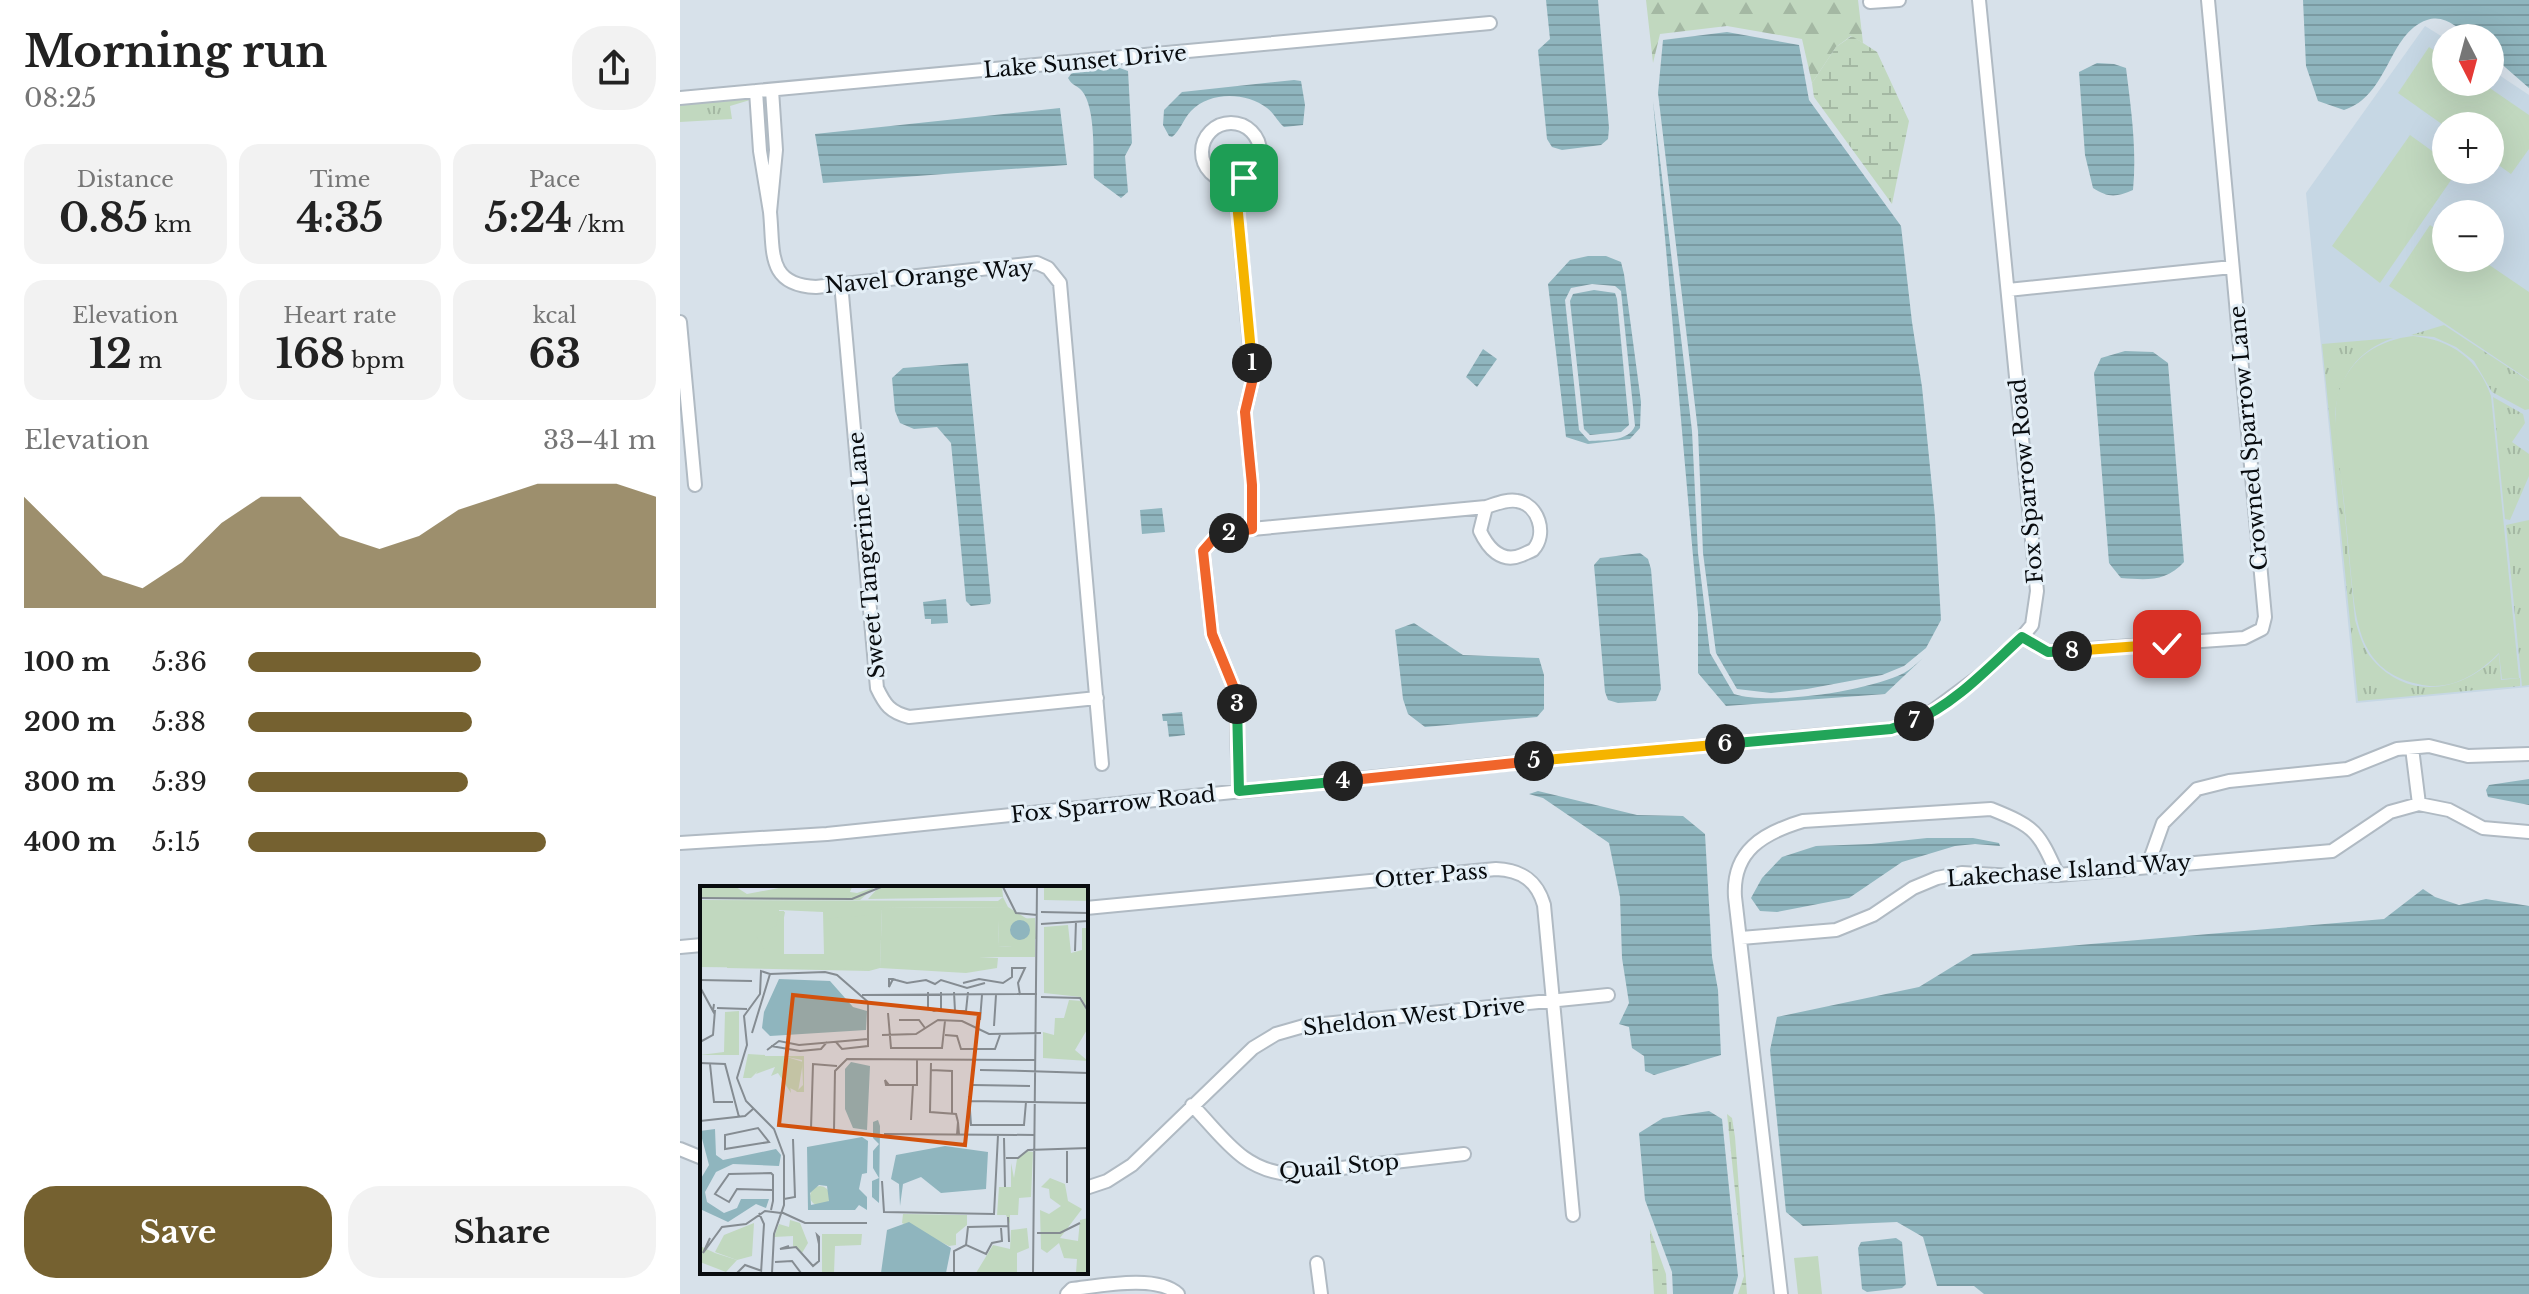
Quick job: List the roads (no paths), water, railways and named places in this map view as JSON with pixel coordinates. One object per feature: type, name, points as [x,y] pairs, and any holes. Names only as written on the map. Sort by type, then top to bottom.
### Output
[{"type":"street","points":[[1870,2],[1899,0]]},
{"type":"street","name":"Fox Sparrow Road","points":[[680,843],[827,834],[1891,729],[1926,716],[1980,676],[2022,637],[2032,625],[2037,591],[1979,0]]},
{"type":"street","name":"Crowned Sparrow Lane","points":[[2022,637],[2048,652],[2244,638],[2262,629],[2265,617],[2208,0]]},
{"type":"street","name":"Lake Sunset Drive","points":[[680,98],[1490,23]]},
{"type":"street","points":[[770,212],[776,150],[772,90]]},
{"type":"street","points":[[756,91],[760,151],[770,212]]},
{"type":"street","points":[[1227,123],[1246,126],[1258,140],[1260,148],[1257,166],[1251,173],[1235,181],[1215,177],[1208,170],[1201,151],[1209,132],[1227,123]]},
{"type":"street","points":[[1235,181],[1253,378],[1245,412],[1252,485],[1252,529]]},
{"type":"street","name":"Navel Orange Way","points":[[770,212],[776,268],[786,280],[799,286],[1037,263],[1048,268],[1060,283],[1097,698]]},
{"type":"street","points":[[2008,290],[2232,267]]},
{"type":"street","name":"Sweet Tangerine Lane","points":[[841,283],[877,688],[886,707],[909,717],[1097,698]]},
{"type":"street","points":[[680,322],[684,427],[695,485]]},
{"type":"street","points":[[1239,791],[1236,693],[1212,634],[1203,551],[1217,535],[1252,529],[1486,507],[1519,501],[1532,508],[1540,522],[1540,537],[1533,550],[1515,558],[1498,555],[1486,545],[1480,531],[1486,507]]},
{"type":"street","points":[[1097,698],[1102,764]]},
{"type":"street","points":[[2148,865],[2163,823],[2197,789],[2229,781],[2347,769],[2397,749],[2429,746],[2468,756],[2529,754]]},
{"type":"street","points":[[2412,748],[2419,804],[2449,810],[2483,828],[2529,832]]},
{"type":"street","name":"Lakechase Island Way","points":[[1741,938],[1836,930],[1873,915],[1913,888],[1937,878],[1962,873],[2058,875],[2332,851],[2390,812],[2419,804]]},
{"type":"street","points":[[1781,1294],[1734,882],[1737,867],[1749,850],[1774,830],[1803,821],[1991,809],[2019,820],[2041,837],[2058,875]]},
{"type":"street","name":"Otter Pass","points":[[1088,908],[1512,869],[1530,879],[1540,892],[1544,905],[1573,1215]]},
{"type":"street","points":[[680,947],[700,945]]},
{"type":"street","name":"Sheldon West Drive","points":[[1088,1187],[1107,1181],[1132,1165],[1253,1048],[1276,1034],[1304,1026],[1608,995]]},
{"type":"street","name":"Quail Stop","points":[[1192,1105],[1247,1162],[1267,1172],[1289,1174],[1464,1154]]},
{"type":"street","points":[[680,1149],[700,1157]]},
{"type":"street","points":[[1317,1263],[1321,1294]]},
{"type":"street","points":[[1067,1294],[1072,1289],[1127,1283],[1170,1287],[1178,1294]]}]
